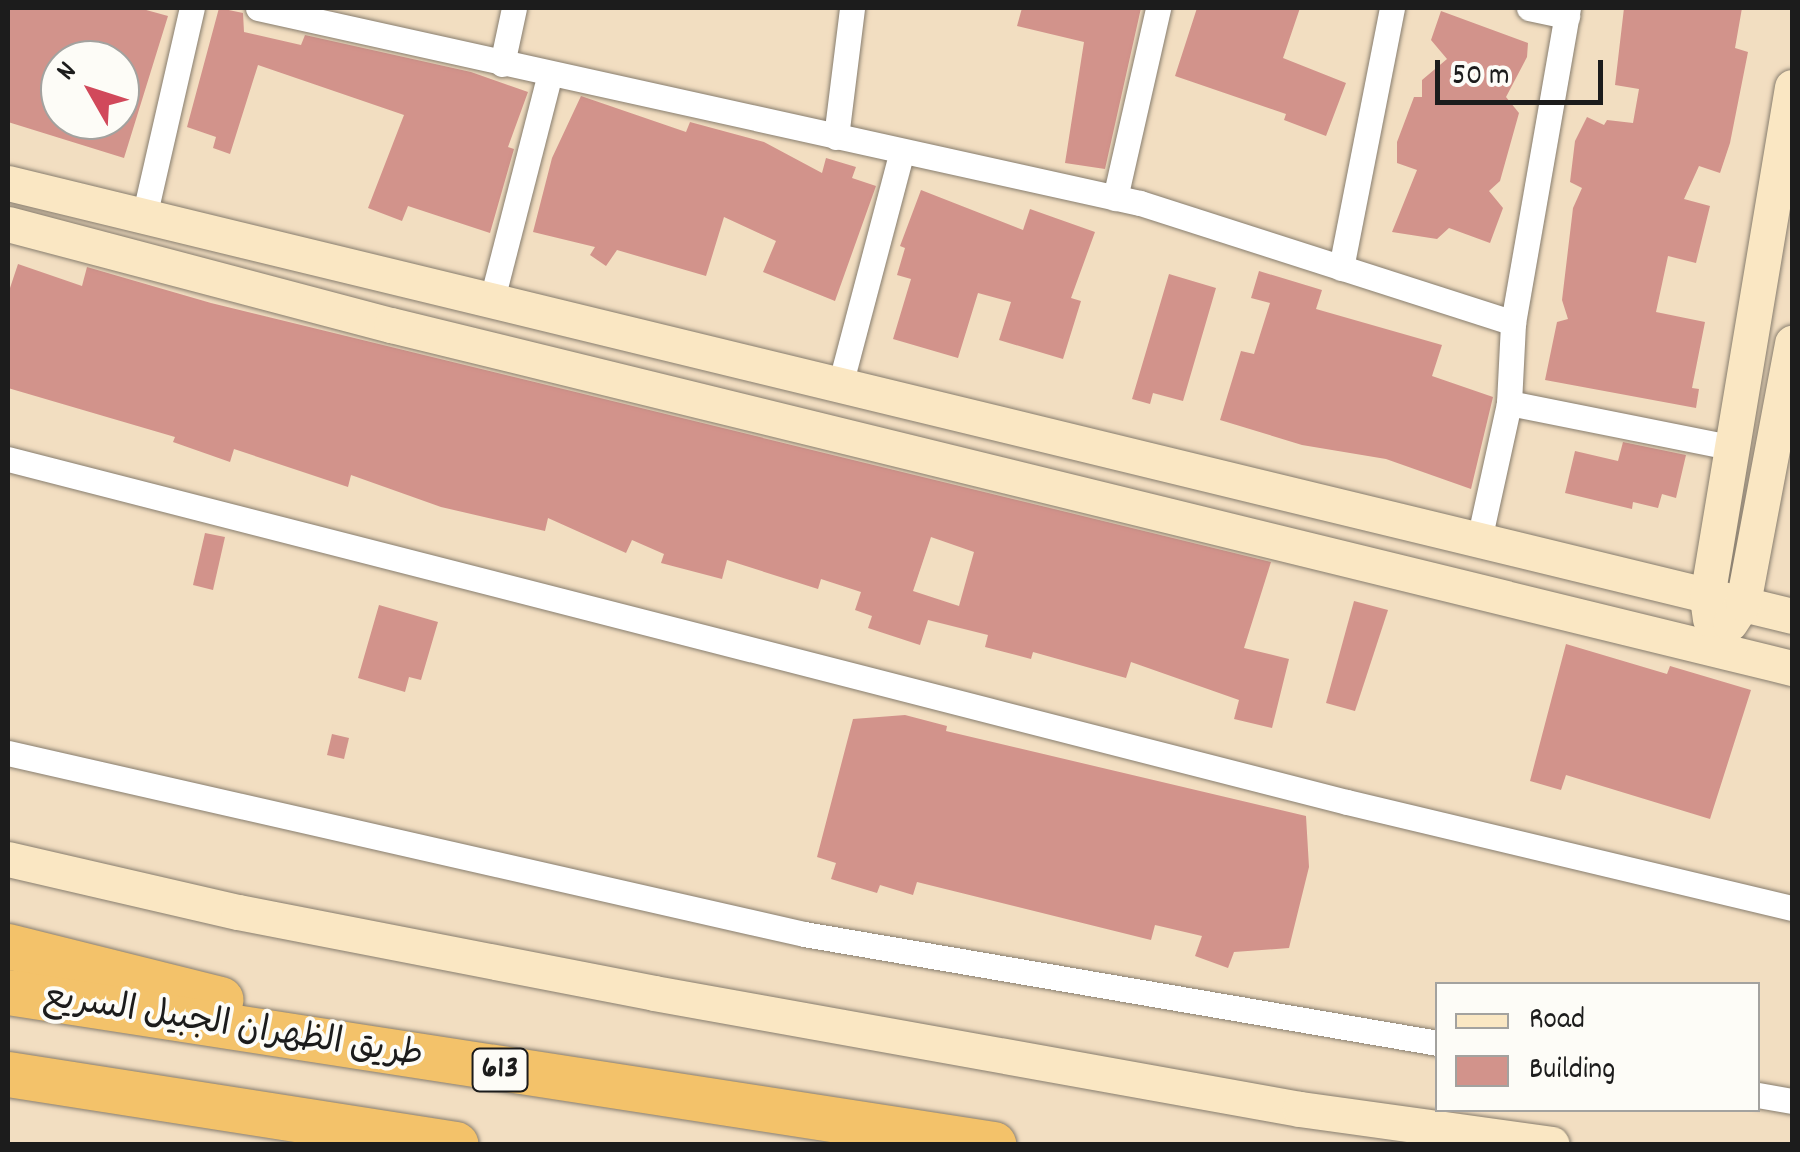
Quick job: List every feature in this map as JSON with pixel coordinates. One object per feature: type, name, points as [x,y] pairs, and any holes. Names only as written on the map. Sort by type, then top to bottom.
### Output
[{"type":"highway","points":[[8,946],[514,1072]]},
{"type":"highway","name":"طريق الظهران الجبيل السريع","points":[[8,992],[993,1144]]},
{"type":"highway","name":"613","points":[[8,1074],[456,1144]]},
{"type":"highway","points":[[8,1092],[268,1112]]},
{"type":"street","points":[[144,217],[192,8]]},
{"type":"street","points":[[258,8],[1115,198],[1513,323]]},
{"type":"street","points":[[502,64],[514,8]]},
{"type":"street","points":[[836,137],[852,8]]},
{"type":"street","points":[[1115,198],[1158,8]]},
{"type":"street","points":[[1342,268],[1392,8]]},
{"type":"street","points":[[1480,540],[1509,402],[1513,323],[1568,12],[1529,8]]},
{"type":"street","points":[[491,303],[550,74]]},
{"type":"street","points":[[1714,650],[1708,597],[1792,87]]},
{"type":"street","points":[[840,389],[902,151]]},
{"type":"street","points":[[8,183],[840,389],[1792,616]]},
{"type":"street","points":[[8,224],[390,325],[1792,668]]},
{"type":"street","points":[[1714,650],[1743,603],[1792,343]]},
{"type":"street","points":[[1509,402],[1734,448]]},
{"type":"street","points":[[8,459],[1328,797],[1792,908]]},
{"type":"street","points":[[8,753],[804,934],[1435,1042]]},
{"type":"street","points":[[8,859],[238,912],[654,994],[1300,1110],[1552,1144]]},
{"type":"street","points":[[1760,1095],[1792,1100]]},
{"type":"building","points":[[8,8],[139,8],[168,16],[140,106],[140,40],[40,40],[40,132],[8,122]]},
{"type":"building","points":[[219,8],[243,13],[244,32],[301,45],[305,35],[471,72],[528,92],[508,147],[514,149],[490,233],[408,206],[402,221],[368,208],[404,115],[258,65],[230,154],[213,148],[216,137],[187,127]]},
{"type":"building","points":[[1022,8],[1141,8],[1105,169],[1065,163],[1084,42],[1017,26]]},
{"type":"building","points":[[1197,8],[1300,8],[1283,58],[1346,83],[1326,136],[1284,120],[1286,114],[1175,76]]},
{"type":"building","points":[[1624,8],[1742,8],[1735,48],[1748,52],[1730,143],[1720,173],[1699,166],[1684,199],[1710,206],[1696,263],[1668,256],[1656,312],[1705,322],[1692,388],[1699,389],[1696,408],[1545,380],[1557,322],[1568,319],[1562,300],[1573,208],[1582,188],[1570,182],[1575,141],[1587,117],[1604,125],[1607,120],[1633,123],[1639,89],[1615,85]]},
{"type":"building","points":[[1441,11],[1528,43],[1527,57],[1506,97],[1519,113],[1500,181],[1489,191],[1503,208],[1490,243],[1449,228],[1437,239],[1392,232],[1417,170],[1397,163],[1397,142],[1414,97],[1422,97],[1422,80],[1447,59],[1431,40]]},
{"type":"building","points":[[581,96],[686,132],[690,122],[764,142],[822,173],[826,158],[856,167],[852,178],[876,186],[835,301],[763,272],[776,241],[724,217],[706,276],[617,250],[606,266],[590,255],[595,247],[533,232],[552,158]]},
{"type":"building","points":[[66,140],[130,140],[124,158]]},
{"type":"building","points":[[921,190],[1023,230],[1030,209],[1095,232],[1071,298],[1081,301],[1063,359],[999,340],[1011,302],[978,293],[958,358],[893,339],[911,279],[897,275],[905,248],[900,246]]},
{"type":"building","points":[[18,264],[82,286],[87,267],[211,303],[1271,562],[1244,648],[1289,659],[1272,728],[1234,719],[1239,700],[1131,662],[1126,678],[1033,652],[1031,659],[985,647],[988,635],[928,620],[920,645],[868,628],[872,616],[855,610],[861,592],[821,579],[818,589],[727,560],[722,579],[661,563],[664,554],[632,540],[626,553],[548,518],[545,531],[441,507],[351,475],[348,487],[234,449],[230,462],[173,442],[175,437],[8,388],[8,294]],"holes":[[[931,537],[974,552],[959,606],[913,591]]]},
{"type":"building","points":[[1259,271],[1322,290],[1316,309],[1442,345],[1432,376],[1493,397],[1471,489],[1386,459],[1302,445],[1220,420],[1241,351],[1254,354],[1270,303],[1251,298]]},
{"type":"building","points":[[1169,274],[1216,288],[1183,401],[1153,393],[1150,404],[1132,399]]},
{"type":"building","points":[[1623,442],[1686,455],[1676,498],[1662,494],[1658,508],[1633,502],[1632,509],[1565,493],[1575,451],[1618,461]]},
{"type":"building","points":[[205,533],[225,537],[213,590],[193,585]]},
{"type":"building","points":[[1354,601],[1388,610],[1355,711],[1326,703]]},
{"type":"building","points":[[379,605],[438,622],[421,680],[409,677],[405,692],[358,678]]},
{"type":"building","points":[[1566,644],[1667,674],[1670,666],[1751,690],[1710,819],[1566,775],[1561,790],[1530,781]]},
{"type":"building","points":[[905,715],[947,726],[946,731],[1306,816],[1309,867],[1289,948],[1234,952],[1228,968],[1195,956],[1202,936],[1155,925],[1151,940],[917,882],[913,895],[880,885],[877,893],[831,879],[836,863],[817,857],[853,719]]},
{"type":"building","points":[[332,734],[349,738],[344,759],[327,755]]}]
